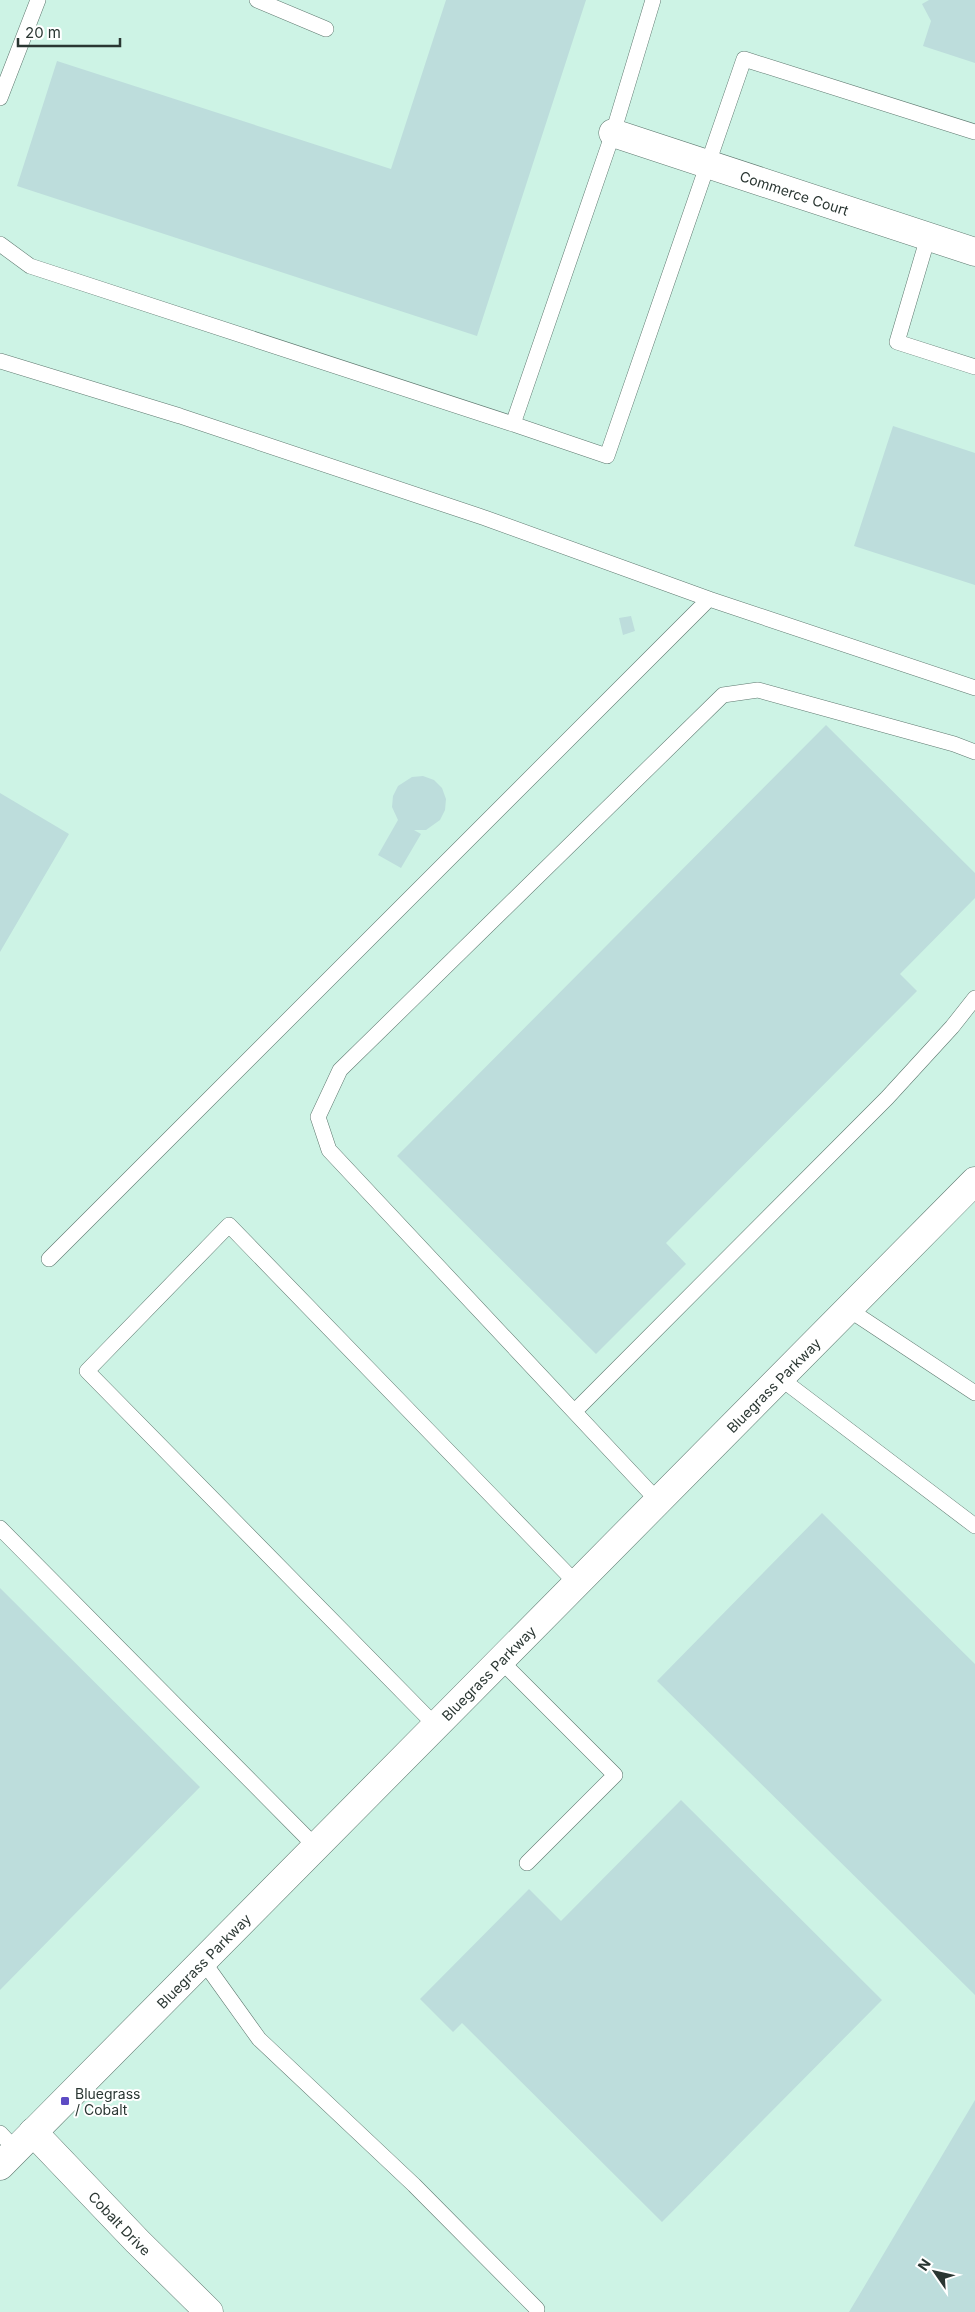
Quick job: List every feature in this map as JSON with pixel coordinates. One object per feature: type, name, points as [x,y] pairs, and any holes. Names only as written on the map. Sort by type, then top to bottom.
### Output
[{"type":"street","name":"Commerce Court","points":[[614,134],[975,252]]},
{"type":"street","name":"Bluegrass Parkway","points":[[12,2145],[204,1961],[975,1180]]},
{"type":"street","name":"Cobalt Drive","points":[[12,2145],[137,2241],[209,2312]]},
{"type":"lane","points":[[0,98],[38,0]]},
{"type":"lane","points":[[257,0],[326,29]]},
{"type":"lane","points":[[513,424],[614,134],[653,0]]},
{"type":"lane","points":[[0,244],[30,266],[607,456],[744,59],[975,132]]},
{"type":"lane","points":[[928,237],[897,342],[975,367]]},
{"type":"lane","points":[[0,361],[189,420],[466,512],[709,599],[975,688]]},
{"type":"lane","points":[[49,1259],[709,599]]},
{"type":"lane","points":[[658,1501],[329,1150],[318,1117],[340,1070],[723,695],[758,690],[954,744],[975,752]]},
{"type":"lane","points":[[575,1411],[887,1098],[952,1027],[975,998]]},
{"type":"lane","points":[[436,1726],[87,1371],[229,1226],[577,1584]]},
{"type":"lane","points":[[848,1309],[975,1393]]},
{"type":"lane","points":[[780,1378],[975,1526]]},
{"type":"lane","points":[[0,1528],[316,1847]]},
{"type":"lane","points":[[501,1661],[615,1775],[527,1863]]},
{"type":"lane","points":[[204,1961],[259,2039],[414,2185],[537,2309]]},
{"type":"shaded area","points":[[0,0],[975,0],[975,2312],[0,2312]]},
{"type":"building","points":[[446,0],[586,0],[477,336],[17,186],[57,61],[391,169]]},
{"type":"building","points":[[929,0],[975,0],[975,63],[923,46],[931,21],[922,4]]},
{"type":"building","points":[[893,426],[975,453],[975,585],[854,546]]},
{"type":"building","points":[[631,616],[635,631],[623,635],[619,618]]},
{"type":"building","points":[[826,725],[975,873],[975,898],[900,974],[917,991],[666,1243],[686,1264],[596,1354],[397,1156]]},
{"type":"building","points":[[423,776],[434,780],[442,788],[446,799],[445,810],[440,820],[426,830],[414,830],[421,834],[401,868],[378,855],[398,820],[392,807],[393,796],[398,786],[412,777]]},
{"type":"building","points":[[0,793],[69,834],[0,952]]},
{"type":"building","points":[[822,1513],[975,1664],[975,1995],[657,1681]]},
{"type":"building","points":[[0,1588],[200,1787],[0,1990]]},
{"type":"building","points":[[681,1800],[882,2000],[662,2222],[462,2023],[453,2032],[420,1999],[529,1889],[561,1921]]},
{"type":"building","points":[[975,2100],[975,2312],[849,2312],[861,2292]]},
{"type":"place","name":"Bluegrass / Cobalt","points":[[65,2101]]}]
